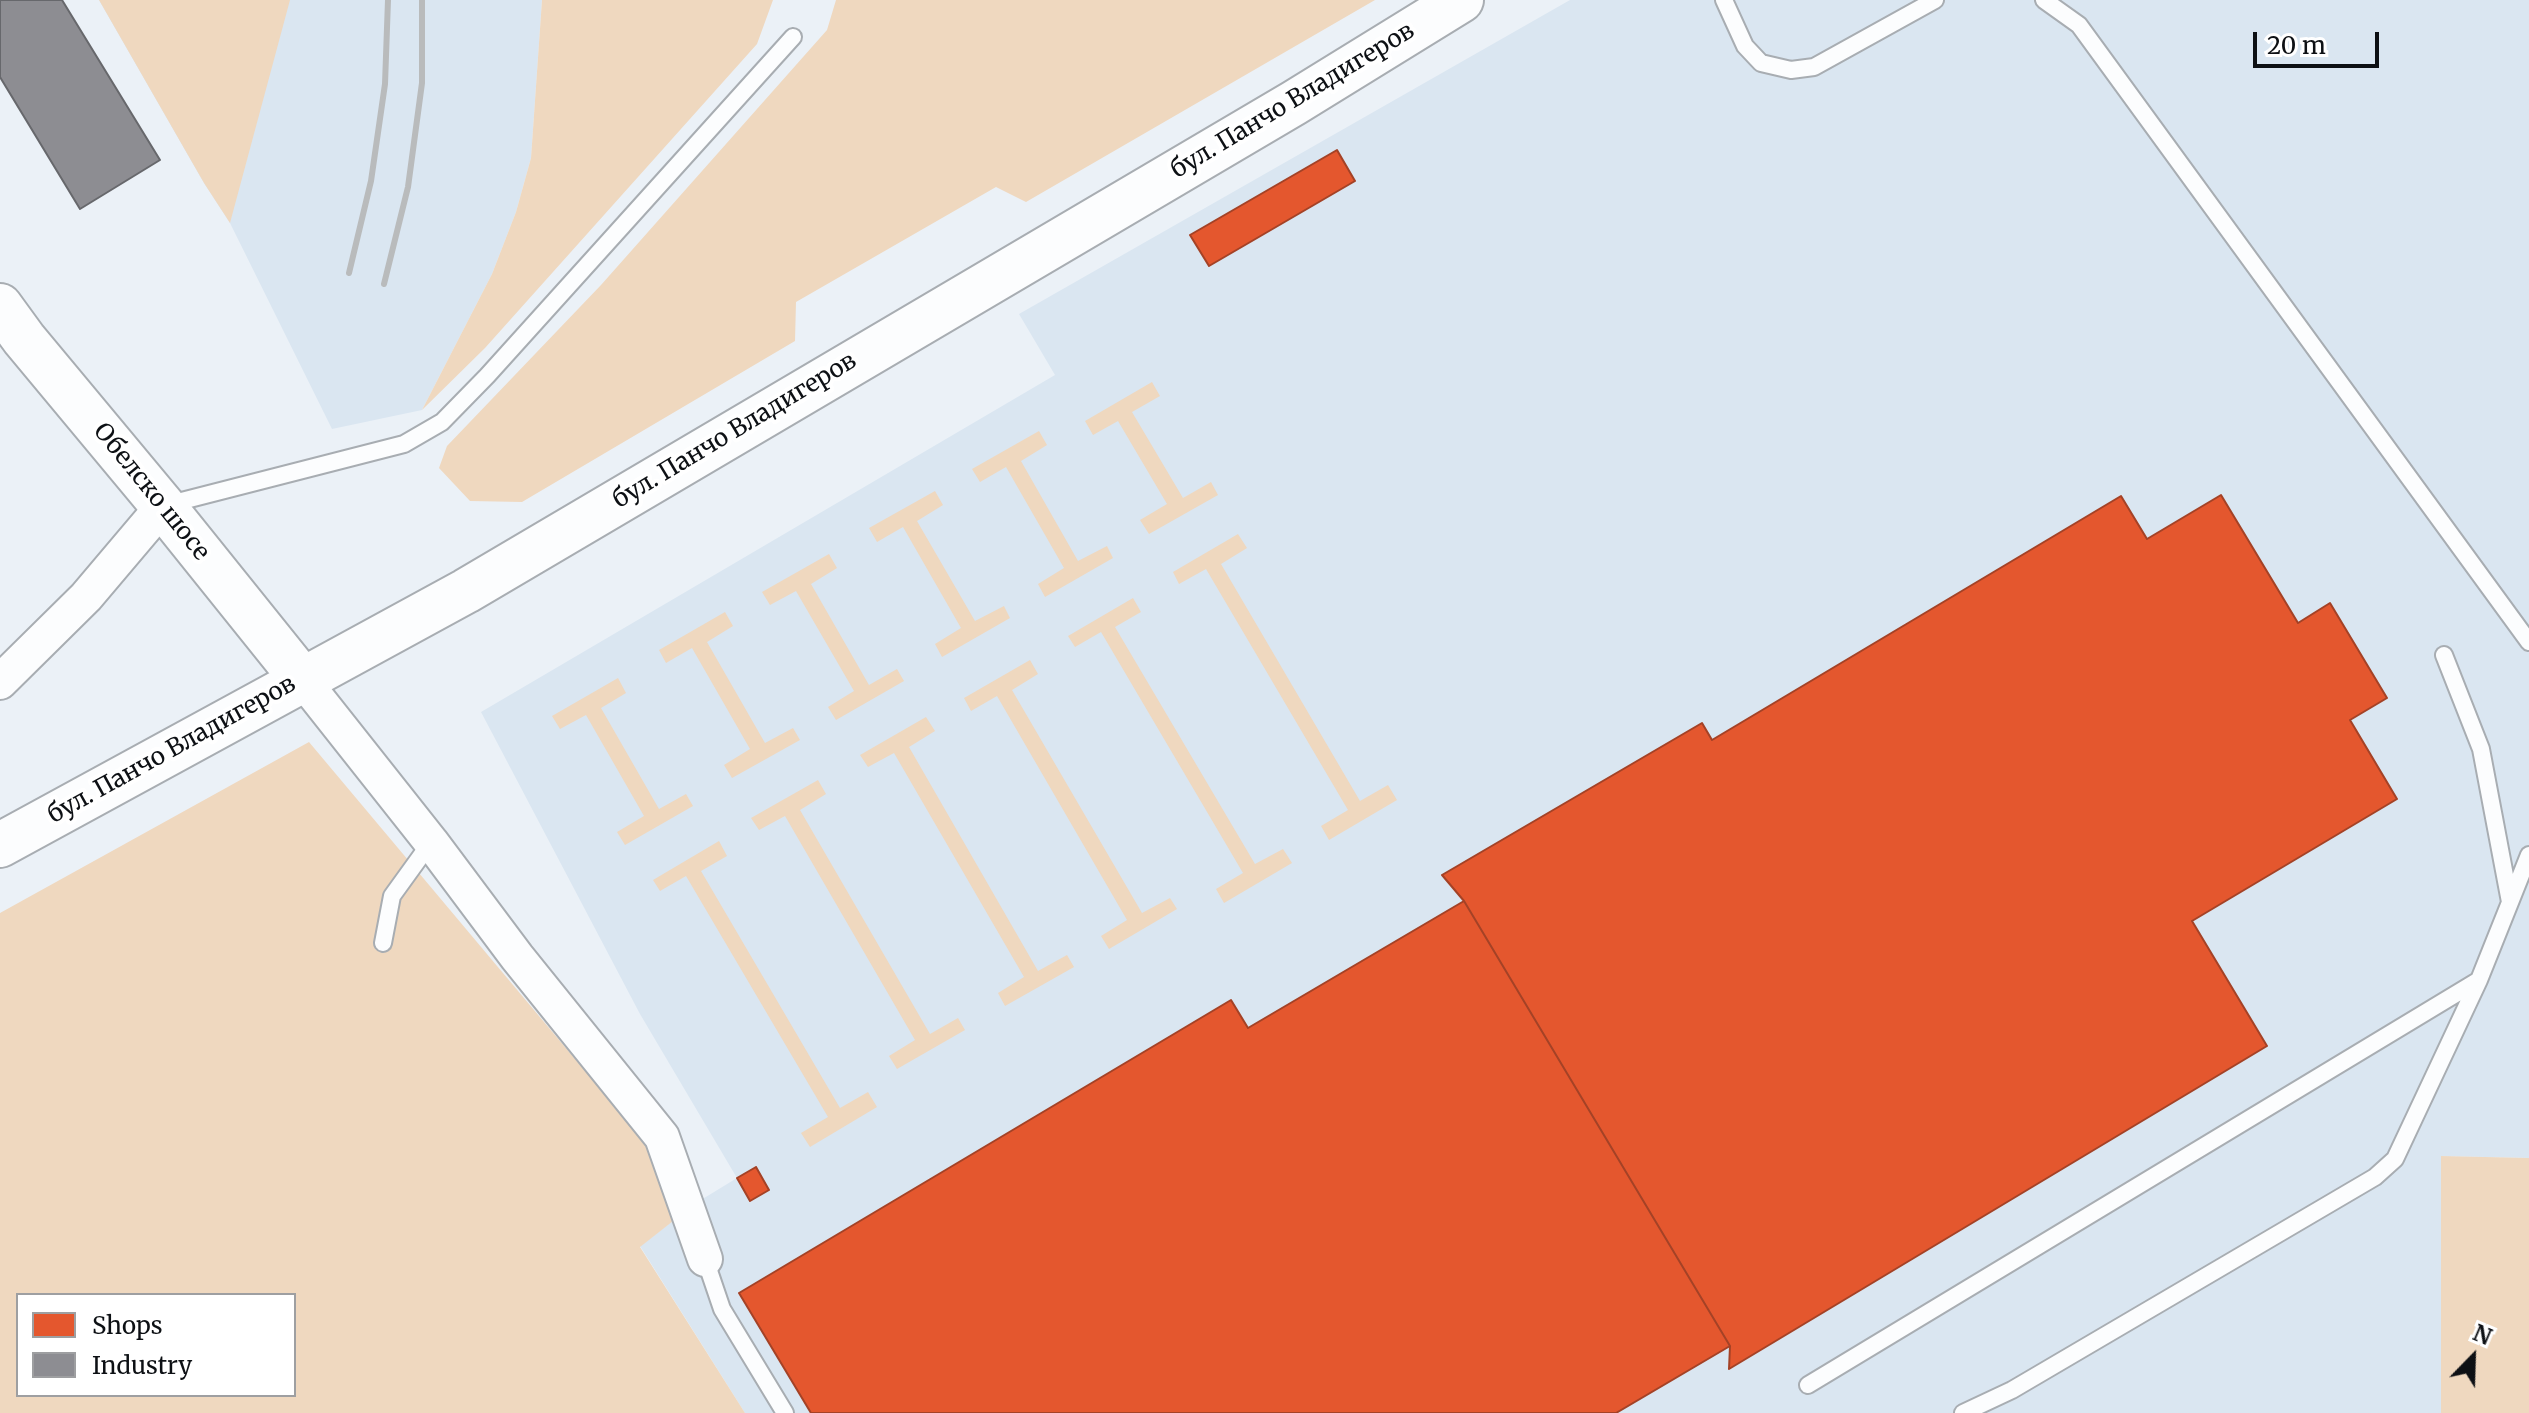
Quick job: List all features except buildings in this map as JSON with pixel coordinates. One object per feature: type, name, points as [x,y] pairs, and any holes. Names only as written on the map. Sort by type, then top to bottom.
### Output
[{"type":"street","name":"бул. Панчо Владигеров","points":[[0,845],[466,591],[1294,103],[1461,0]]},
{"type":"street","name":"Обелско шосе","points":[[0,306],[302,679]]},
{"type":"street","points":[[0,682],[14,659],[86,597],[163,506]]},
{"type":"street","points":[[302,679],[517,957],[662,1137],[705,1259]]},
{"type":"lane","points":[[1724,0],[1745,46],[1761,63],[1791,70],[1814,67],[1935,0]]},
{"type":"lane","points":[[2044,0],[2079,25],[2529,642]]},
{"type":"lane","points":[[163,506],[404,444],[442,422],[498,365],[793,37]]},
{"type":"lane","points":[[2444,655],[2481,749],[2510,904]]},
{"type":"lane","points":[[383,943],[392,896],[431,842]]},
{"type":"lane","points":[[1963,1413],[2012,1390],[2375,1177],[2395,1159],[2479,980],[2529,855]]},
{"type":"lane","points":[[1808,1385],[2479,980]]},
{"type":"lane","points":[[705,1259],[722,1309],[785,1413]]},
{"type":"shaded area","points":[[99,0],[542,0],[531,158],[516,212],[492,274],[422,410],[332,429],[230,223]]},
{"type":"shaded area","points":[[99,0],[290,0],[230,223],[204,183]]},
{"type":"shaded area","points":[[542,0],[773,0],[757,44],[485,348],[422,410],[492,274],[516,212],[531,158]]},
{"type":"shaded area","points":[[836,0],[1375,0],[1026,202],[996,187],[796,302],[795,341],[522,502],[470,501],[439,468],[447,446],[601,285],[827,30]]},
{"type":"shaded area","points":[[1570,0],[2529,0],[2529,1158],[2441,1156],[2441,1413],[745,1413],[640,1246],[696,1203],[737,1178],[640,1014],[481,712],[1055,375],[1019,314]]},
{"type":"shaded area","points":[[1152,382],[1160,396],[1132,412],[1183,498],[1211,482],[1218,495],[1149,534],[1140,520],[1167,504],[1118,421],[1093,435],[1085,421]]},
{"type":"shaded area","points":[[1039,431],[1047,445],[1021,461],[1078,561],[1107,546],[1113,558],[1045,597],[1038,584],[1064,568],[1006,467],[980,482],[972,469]]},
{"type":"shaded area","points":[[935,491],[943,505],[917,521],[975,621],[1004,606],[1010,618],[942,657],[935,644],[961,628],[903,527],[877,542],[869,528]]},
{"type":"shaded area","points":[[1238,534],[1247,548],[1221,564],[1360,801],[1388,785],[1397,800],[1329,840],[1321,826],[1348,810],[1206,569],[1179,584],[1173,572]]},
{"type":"shaded area","points":[[829,554],[837,568],[811,584],[869,685],[897,669],[904,681],[836,720],[828,707],[854,691],[796,591],[770,605],[762,592]]},
{"type":"shaded area","points":[[1133,598],[1141,612],[1115,627],[1255,864],[1283,849],[1292,863],[1224,903],[1216,889],[1243,873],[1101,632],[1075,647],[1068,636]]},
{"type":"shaded area","points":[[725,612],[733,626],[707,642],[765,743],[793,728],[800,740],[732,778],[724,765],[750,749],[692,648],[666,663],[659,650]]},
{"type":"shaded area","points":[[1030,660],[1038,674],[1012,690],[1142,913],[1170,898],[1177,909],[1109,949],[1101,936],[1127,920],[997,696],[971,711],[964,698]]},
{"type":"shaded area","points":[[618,678],[626,693],[601,708],[659,809],[686,794],[693,806],[625,845],[617,832],[644,816],[586,715],[560,729],[552,716]]},
{"type":"shaded area","points":[[926,717],[935,731],[909,747],[1038,971],[1067,955],[1074,967],[1005,1006],[998,993],[1024,977],[894,753],[868,767],[860,755]]},
{"type":"shaded area","points":[[309,742],[696,1203],[640,1247],[745,1413],[0,1413],[0,913]]},
{"type":"shaded area","points":[[818,780],[826,794],[800,810],[930,1034],[958,1018],[965,1030],[897,1069],[889,1056],[915,1040],[785,816],[759,830],[751,818]]},
{"type":"shaded area","points":[[719,841],[727,856],[701,871],[840,1108],[868,1092],[877,1107],[810,1147],[801,1133],[828,1117],[686,876],[660,891],[653,880]]},
{"type":"shaded area","points":[[2441,1156],[2529,1158],[2529,1413],[2441,1413]]},
{"type":"railway","points":[[349,273],[371,181],[385,84],[388,0]]},
{"type":"railway","points":[[384,284],[408,187],[422,83],[422,0]]}]
